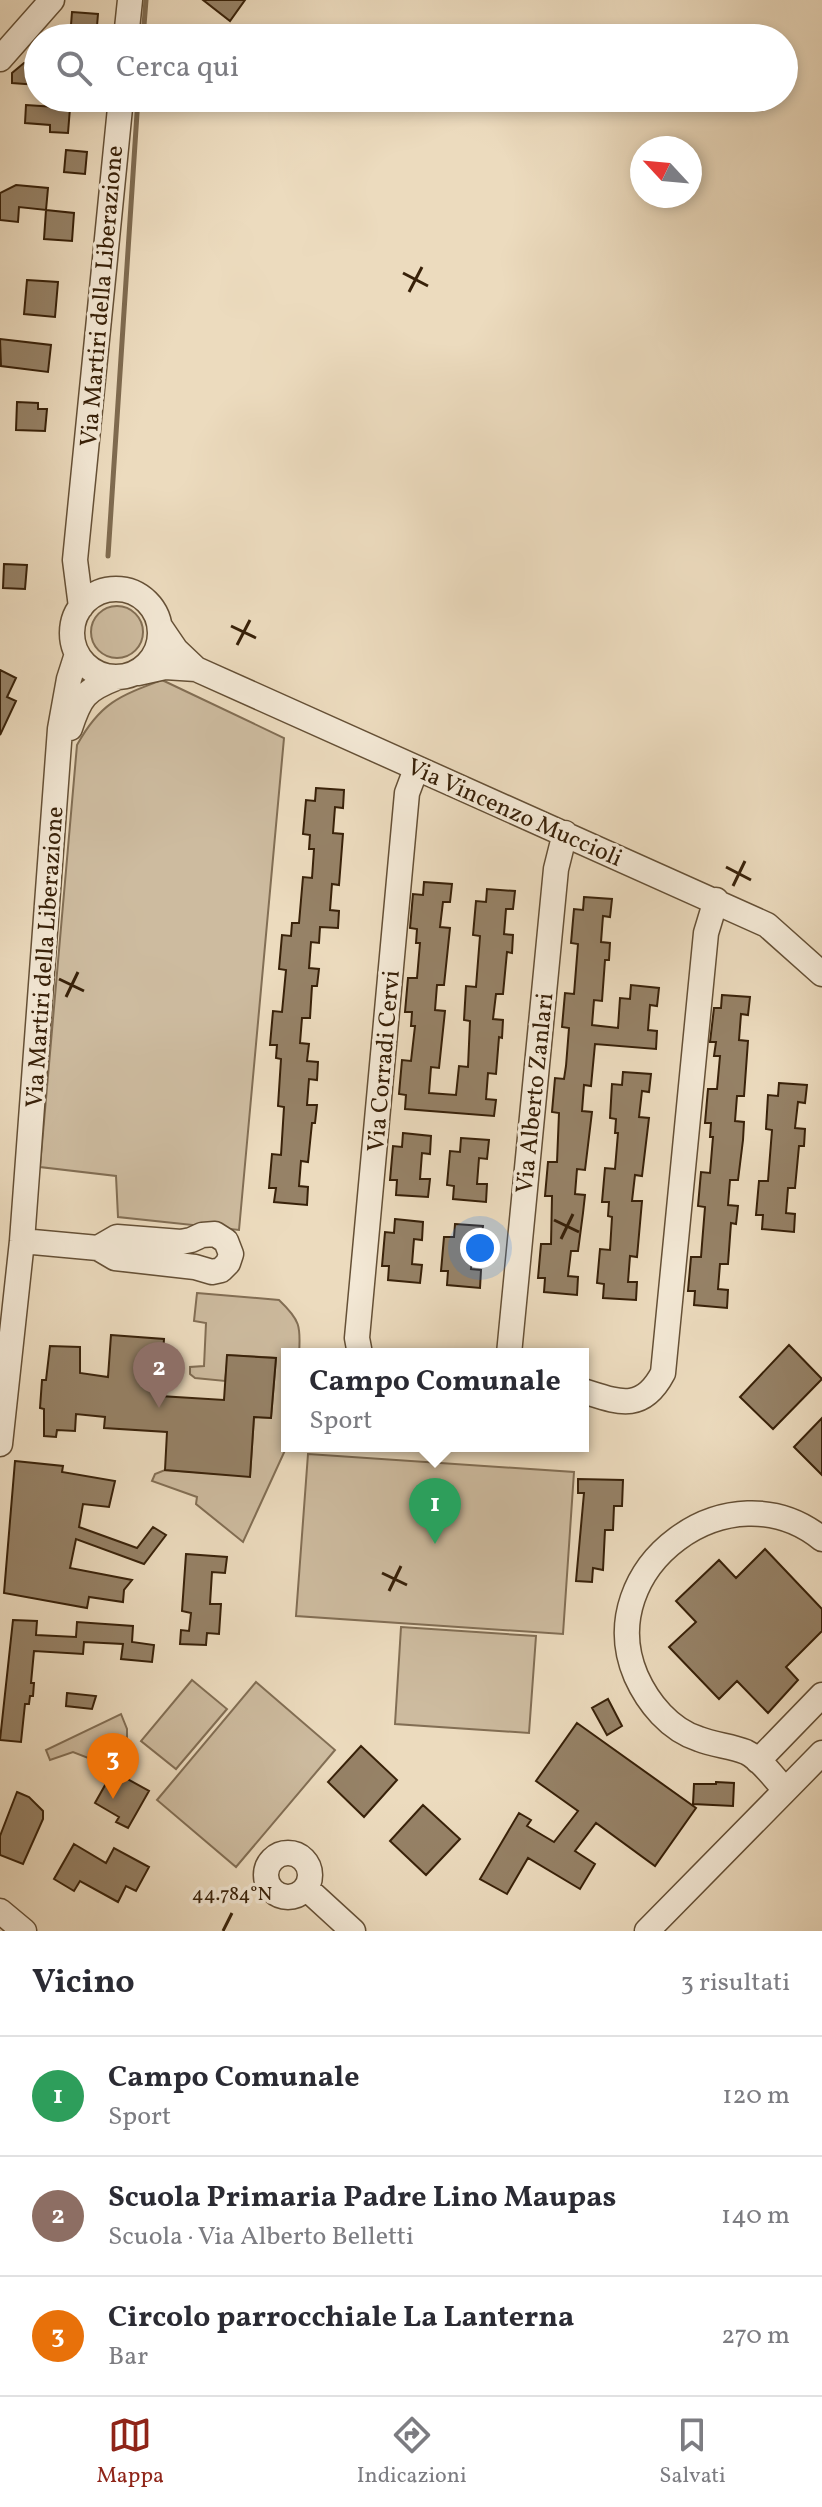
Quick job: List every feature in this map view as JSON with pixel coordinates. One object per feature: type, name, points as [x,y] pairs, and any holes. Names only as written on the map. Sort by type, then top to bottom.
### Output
[{"type":"street","points":[[31,24],[52,0]]},
{"type":"street","points":[[127,24],[130,0]]},
{"type":"street","points":[[0,59],[24,32]]},
{"type":"street","name":"Via Martiri della Liberazione","points":[[0,1444],[4,1380],[22,1241],[64,700],[77,654],[72,630],[81,607],[75,560],[120,112]]},
{"type":"street","name":"Via Martiri della Liberazione","points":[[60,757],[79,703],[96,686],[148,665],[160,641],[161,628],[157,614],[149,603],[96,572],[88,563],[84,550],[82,495]]},
{"type":"street","points":[[81,607],[100,592],[125,590]]},
{"type":"street","points":[[161,628],[176,650],[196,669]]},
{"type":"street","points":[[77,654],[93,671],[127,675],[165,667],[196,669]]},
{"type":"street","name":"Via Vincenzo Muccioli","points":[[196,669],[716,900],[767,925],[822,974]]},
{"type":"street","name":"Via Corradi Cervi","points":[[359,1348],[357,1338],[407,793],[416,769]]},
{"type":"street","name":"Via Alberto Zanlari","points":[[510,1348],[556,869],[565,833]]},
{"type":"street","points":[[589,1393],[612,1401],[634,1401],[651,1391],[663,1373],[706,933],[716,900]]},
{"type":"street","points":[[22,1241],[98,1248]]},
{"type":"street","points":[[785,1790],[749,1754],[695,1738],[663,1716],[636,1675],[627,1627],[631,1606],[647,1571],[659,1556],[680,1537],[719,1517],[736,1513],[773,1516],[795,1523],[822,1539]]},
{"type":"street","points":[[758,1761],[822,1695]]},
{"type":"street","points":[[647,1931],[822,1753]]},
{"type":"street","points":[[306,1888],[353,1931]]},
{"type":"street","points":[[0,1911],[24,1931]]},
{"type":"shaded area","points":[[117,606],[135,614],[143,632],[135,650],[117,658],[99,650],[91,632],[99,614]]},
{"type":"shaded area","points":[[162,680],[284,738],[239,1230],[118,1217],[116,1176],[40,1167],[77,745],[94,719],[112,703]]},
{"type":"shaded area","points":[[197,1293],[279,1300],[295,1318],[299,1330],[299,1348],[281,1348],[281,1452],[284,1452],[243,1542],[196,1504],[197,1497],[152,1481],[155,1474],[165,1470],[250,1476],[254,1417],[271,1418],[276,1358],[228,1355],[225,1381],[195,1378],[190,1374],[190,1367],[204,1366],[206,1323],[194,1321]]},
{"type":"shaded area","points":[[308,1454],[574,1472],[563,1634],[296,1616]]},
{"type":"shaded area","points":[[401,1627],[536,1636],[529,1733],[395,1724]]},
{"type":"shaded area","points":[[192,1680],[227,1709],[176,1769],[141,1741]]},
{"type":"shaded area","points":[[256,1682],[335,1750],[236,1867],[157,1800]]},
{"type":"shaded area","points":[[121,1714],[127,1729],[127,1750],[101,1763],[73,1752],[50,1760],[46,1750]]},
{"type":"building","points":[[203,0],[245,0],[230,21]]},
{"type":"building","points":[[72,12],[98,14],[97,24],[71,24]]},
{"type":"building","points":[[24,63],[24,84],[12,83],[12,73]]},
{"type":"building","points":[[26,112],[70,112],[68,133],[50,132],[50,125],[25,123]]},
{"type":"building","points":[[66,150],[87,152],[85,174],[64,172]]},
{"type":"building","points":[[16,185],[48,188],[46,210],[19,207],[18,222],[0,220],[0,193]]},
{"type":"building","points":[[46,210],[74,213],[72,241],[44,239]]},
{"type":"building","points":[[27,280],[58,282],[55,317],[24,314]]},
{"type":"building","points":[[0,339],[51,345],[48,372],[1,366]]},
{"type":"building","points":[[17,402],[38,403],[38,409],[47,409],[45,431],[16,430]]},
{"type":"building","points":[[4,564],[27,565],[25,589],[3,588]]},
{"type":"building","points":[[0,670],[16,678],[7,697],[16,701],[0,735]]},
{"type":"building","points":[[316,788],[344,790],[343,808],[335,807],[333,833],[343,834],[339,885],[332,884],[330,910],[339,911],[338,928],[320,927],[319,943],[311,942],[309,968],[319,969],[317,986],[312,986],[310,1018],[302,1018],[300,1043],[309,1044],[307,1061],[318,1062],[317,1080],[309,1079],[307,1105],[317,1105],[308,1162],[301,1161],[299,1186],[308,1187],[307,1205],[274,1202],[276,1188],[269,1188],[272,1154],[281,1155],[284,1107],[278,1106],[281,1059],[276,1058],[277,1045],[270,1045],[273,1011],[282,1012],[286,970],[279,969],[282,935],[291,936],[292,923],[299,923],[303,877],[312,878],[314,849],[309,849],[310,835],[303,834],[306,800],[315,801]]},
{"type":"building","points":[[424,882],[452,884],[450,902],[443,902],[440,927],[450,928],[444,985],[437,985],[435,1010],[445,1011],[439,1068],[431,1067],[429,1093],[456,1095],[459,1066],[468,1067],[470,1021],[464,1020],[466,986],[476,987],[480,936],[473,935],[476,901],[486,902],[487,889],[515,891],[513,909],[506,909],[504,934],[513,935],[512,953],[507,952],[503,994],[496,994],[493,1019],[503,1020],[496,1074],[488,1073],[486,1099],[496,1100],[494,1116],[405,1109],[406,1095],[399,1094],[402,1060],[411,1061],[415,1026],[411,1026],[412,1012],[405,1012],[408,978],[417,978],[420,943],[416,943],[417,929],[410,928],[413,894],[423,895]]},
{"type":"building","points":[[584,897],[612,899],[610,917],[603,916],[601,942],[610,943],[609,960],[605,960],[602,1001],[594,1000],[592,1025],[618,1028],[620,998],[630,999],[631,985],[659,988],[657,1006],[650,1005],[648,1030],[657,1031],[656,1049],[595,1044],[591,1086],[584,1085],[582,1111],[592,1112],[585,1170],[577,1169],[575,1194],[585,1195],[578,1251],[571,1251],[568,1276],[578,1277],[577,1295],[544,1292],[545,1278],[538,1278],[541,1244],[551,1244],[552,1196],[545,1196],[548,1162],[557,1162],[559,1113],[552,1112],[555,1078],[564,1079],[569,1028],[562,1027],[565,993],[574,994],[578,944],[571,943],[574,909],[583,910]]},
{"type":"building","points":[[722,995],[750,997],[748,1015],[741,1014],[739,1040],[748,1041],[744,1096],[737,1096],[735,1121],[744,1122],[743,1140],[738,1180],[730,1180],[728,1205],[738,1206],[736,1224],[731,1223],[728,1264],[720,1264],[718,1289],[728,1290],[727,1308],[694,1305],[695,1291],[688,1291],[691,1257],[701,1257],[705,1207],[698,1206],[701,1172],[710,1173],[713,1137],[710,1137],[711,1123],[705,1123],[708,1089],[717,1089],[720,1056],[714,1056],[716,1042],[710,1042],[714,1008],[721,1008]]},
{"type":"building","points":[[623,1072],[651,1074],[649,1092],[642,1091],[639,1117],[649,1118],[642,1176],[635,1175],[632,1201],[642,1201],[637,1257],[630,1256],[628,1282],[637,1282],[636,1300],[603,1298],[604,1284],[597,1283],[600,1249],[610,1250],[612,1217],[608,1216],[609,1202],[602,1202],[605,1168],[615,1169],[618,1133],[615,1133],[616,1119],[610,1118],[612,1084],[622,1085]]},
{"type":"building","points":[[779,1083],[807,1085],[805,1103],[798,1102],[795,1128],[805,1129],[804,1146],[799,1146],[795,1188],[788,1188],[786,1213],[795,1214],[794,1232],[762,1229],[763,1215],[756,1215],[759,1181],[768,1181],[772,1130],[766,1129],[768,1095],[778,1096]]},
{"type":"building","points":[[403,1133],[431,1136],[430,1154],[422,1153],[420,1179],[430,1179],[428,1197],[396,1195],[397,1180],[390,1180],[393,1146],[402,1147]]},
{"type":"building","points":[[461,1138],[489,1140],[487,1159],[479,1158],[477,1184],[487,1184],[486,1202],[453,1199],[454,1186],[447,1185],[450,1151],[460,1152]]},
{"type":"building","points":[[395,1219],[423,1222],[422,1240],[414,1239],[412,1264],[422,1265],[420,1283],[388,1280],[389,1266],[382,1266],[385,1232],[394,1233]]},
{"type":"building","points":[[455,1224],[483,1226],[481,1244],[474,1244],[471,1269],[481,1270],[480,1288],[447,1285],[448,1271],[441,1271],[444,1237],[454,1237]]},
{"type":"building","points":[[111,1335],[164,1339],[160,1396],[224,1400],[227,1355],[276,1358],[271,1418],[254,1417],[250,1477],[165,1470],[167,1432],[104,1428],[105,1417],[76,1414],[75,1431],[57,1430],[56,1437],[44,1436],[44,1409],[40,1408],[42,1380],[46,1380],[50,1346],[80,1347],[80,1373],[108,1377]]},
{"type":"building","points":[[789,1345],[822,1379],[773,1429],[740,1397]]},
{"type":"building","points":[[822,1418],[822,1475],[794,1447]]},
{"type":"building","points":[[15,1461],[63,1466],[62,1472],[115,1481],[109,1507],[83,1504],[79,1527],[137,1548],[153,1527],[166,1535],[144,1564],[76,1539],[70,1568],[132,1580],[124,1590],[123,1602],[89,1597],[87,1608],[4,1593]]},
{"type":"building","points":[[578,1479],[623,1480],[622,1506],[614,1506],[613,1530],[605,1530],[603,1570],[593,1568],[592,1582],[576,1581],[584,1493],[578,1493]]},
{"type":"building","points":[[765,1549],[822,1609],[822,1631],[786,1667],[798,1680],[768,1713],[737,1681],[719,1699],[669,1647],[696,1622],[676,1601],[719,1560],[736,1578]]},
{"type":"building","points":[[186,1554],[227,1557],[225,1573],[212,1572],[210,1604],[221,1604],[219,1634],[207,1633],[206,1645],[180,1644],[181,1630],[189,1631],[191,1613],[182,1611]]},
{"type":"building","points":[[13,1620],[37,1621],[36,1635],[76,1637],[77,1622],[133,1626],[132,1642],[154,1645],[152,1662],[121,1659],[123,1644],[84,1642],[83,1654],[34,1651],[33,1696],[30,1696],[29,1704],[25,1704],[21,1742],[0,1740]]},
{"type":"building","points":[[67,1693],[96,1696],[92,1709],[66,1706]]},
{"type":"building","points":[[608,1699],[622,1726],[607,1735],[592,1708]]},
{"type":"building","points":[[577,1723],[696,1808],[655,1866],[596,1823],[575,1851],[595,1864],[580,1889],[528,1858],[507,1894],[480,1879],[519,1813],[531,1820],[527,1826],[554,1842],[578,1811],[536,1781]]},
{"type":"building","points":[[361,1746],[397,1780],[364,1817],[328,1782]]},
{"type":"building","points":[[113,1771],[149,1791],[128,1828],[116,1822],[119,1817],[95,1803]]},
{"type":"building","points":[[734,1783],[733,1806],[693,1804],[694,1784]]},
{"type":"building","points":[[17,1792],[29,1797],[43,1811],[43,1819],[23,1864],[0,1855],[0,1836]]},
{"type":"building","points":[[423,1805],[460,1839],[426,1875],[390,1841]]},
{"type":"building","points":[[74,1844],[106,1863],[114,1848],[149,1867],[136,1891],[126,1886],[118,1902],[80,1881],[74,1891],[54,1879]]},
{"type":"waterway","points":[[144,24],[146,0]]},
{"type":"waterway","points":[[108,556],[137,112]]},
{"type":"place","name":"Scuola Primaria Padre Lino Maupas","points":[[159,1408]]},
{"type":"place","name":"Campo Comunale","points":[[435,1544]]},
{"type":"place","name":"Circolo parrocchiale La Lanterna","points":[[113,1799]]}]
